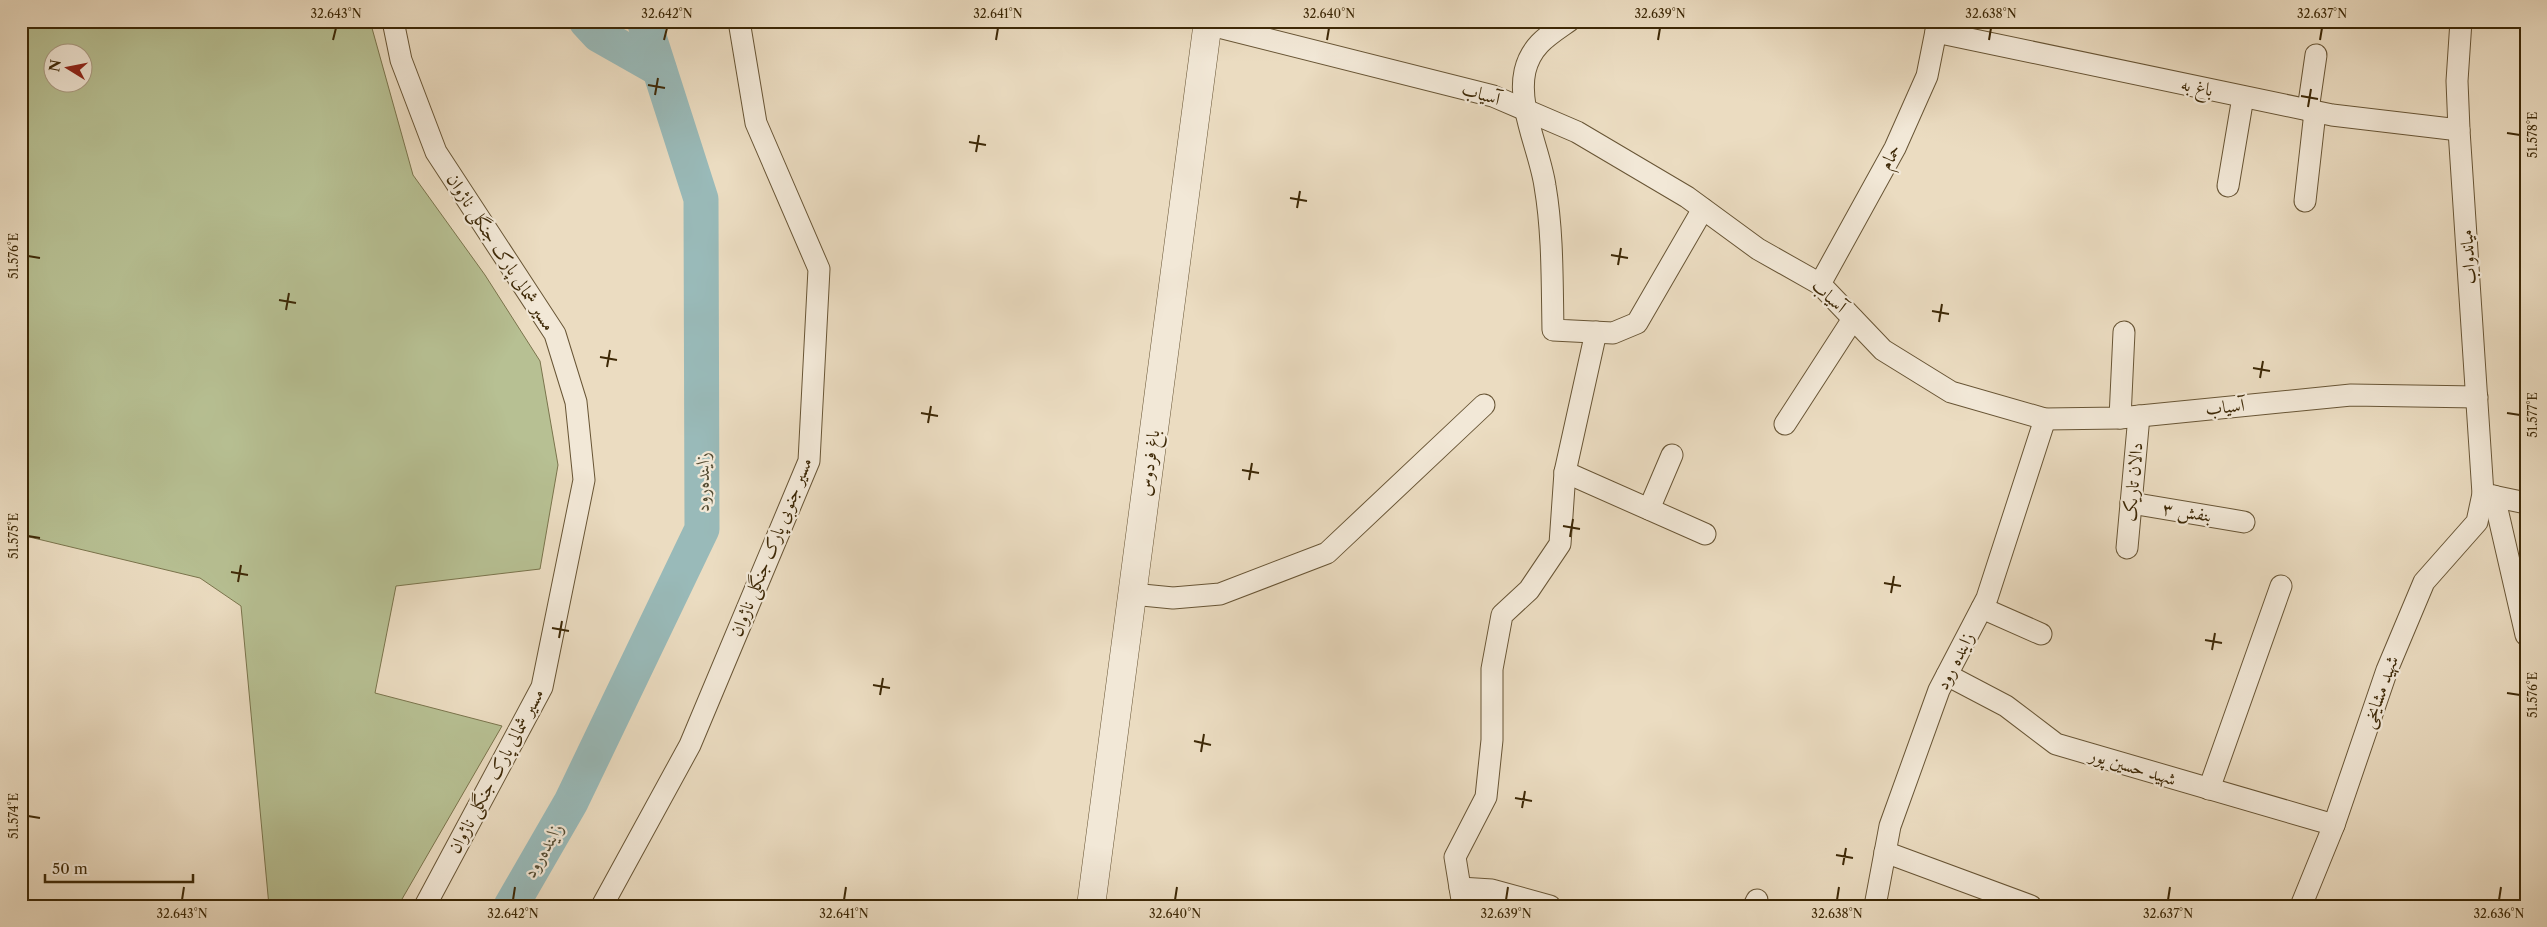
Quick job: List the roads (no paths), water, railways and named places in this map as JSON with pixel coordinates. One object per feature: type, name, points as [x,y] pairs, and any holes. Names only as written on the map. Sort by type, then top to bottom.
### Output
[{"type":"street","name":"مسیر شمالی پارک جنگلی ناژوان","points":[[393,21],[402,60],[436,152],[555,334],[576,402],[584,480],[542,687],[425,906]]},
{"type":"street","name":"مسیر جنوبی پارک جنگلی ناژوان","points":[[602,906],[690,745],[809,461],[819,270],[756,123],[739,21]]},
{"type":"street","points":[[1569,21],[1538,43],[1525,71],[1525,110],[1545,184],[1552,242],[1553,330],[1613,333],[1637,323],[1703,209]]},
{"type":"street","name":"میاندواب","points":[[2461,21],[2457,82],[2459,130],[2477,397],[2489,495]]},
{"type":"street","name":"آسیاب","points":[[1207,23],[1493,96],[1577,132],[1687,197],[1758,249],[1820,284],[1883,350],[1951,392],[2044,419],[2129,417],[2351,395],[2477,397]]},
{"type":"street","name":"باغ فردوس","points":[[1091,906],[1207,23]]},
{"type":"street","name":"باغ به","points":[[1937,27],[2311,111],[2459,130]]},
{"type":"street","name":"حمام","points":[[1820,284],[1895,148],[1926,76],[1937,27]]},
{"type":"street","points":[[2305,201],[2316,55]]},
{"type":"street","points":[[2228,186],[2243,97]]},
{"type":"street","points":[[1785,424],[1853,319]]},
{"type":"street","points":[[1550,906],[1492,890],[1461,897],[1456,857],[1486,797],[1492,740],[1492,669],[1502,615],[1529,590],[1560,544],[1566,472],[1596,332]]},
{"type":"street","name":"دالان تاریک","points":[[2124,332],[2129,417],[2131,503],[2127,548]]},
{"type":"street","points":[[1132,594],[1174,598],[1220,594],[1327,553],[1484,405]]},
{"type":"street","name":"زاینده رود","points":[[1875,906],[1890,826],[1939,690],[1987,598],[2044,419]]},
{"type":"street","points":[[1649,509],[1672,456]]},
{"type":"street","points":[[1566,472],[1705,534]]},
{"type":"street","points":[[2526,503],[2489,495],[2526,636]]},
{"type":"street","name":"شهید مشایخی","points":[[2301,906],[2334,825],[2387,670],[2424,582],[2477,522],[2489,495]]},
{"type":"street","name":"بنفش ۳","points":[[2131,503],[2244,522]]},
{"type":"street","points":[[2209,789],[2281,586]]},
{"type":"street","points":[[1982,608],[2041,634]]},
{"type":"street","name":"شهید حسین پور","points":[[1947,675],[2006,706],[2056,744],[2334,825]]},
{"type":"street","points":[[1885,852],[2031,906]]},
{"type":"waterway","points":[[586,21],[599,35],[659,69]]},
{"type":"waterway","name":"زاینده‌رود","points":[[511,906],[571,802],[702,529],[701,199],[644,21]]}]
